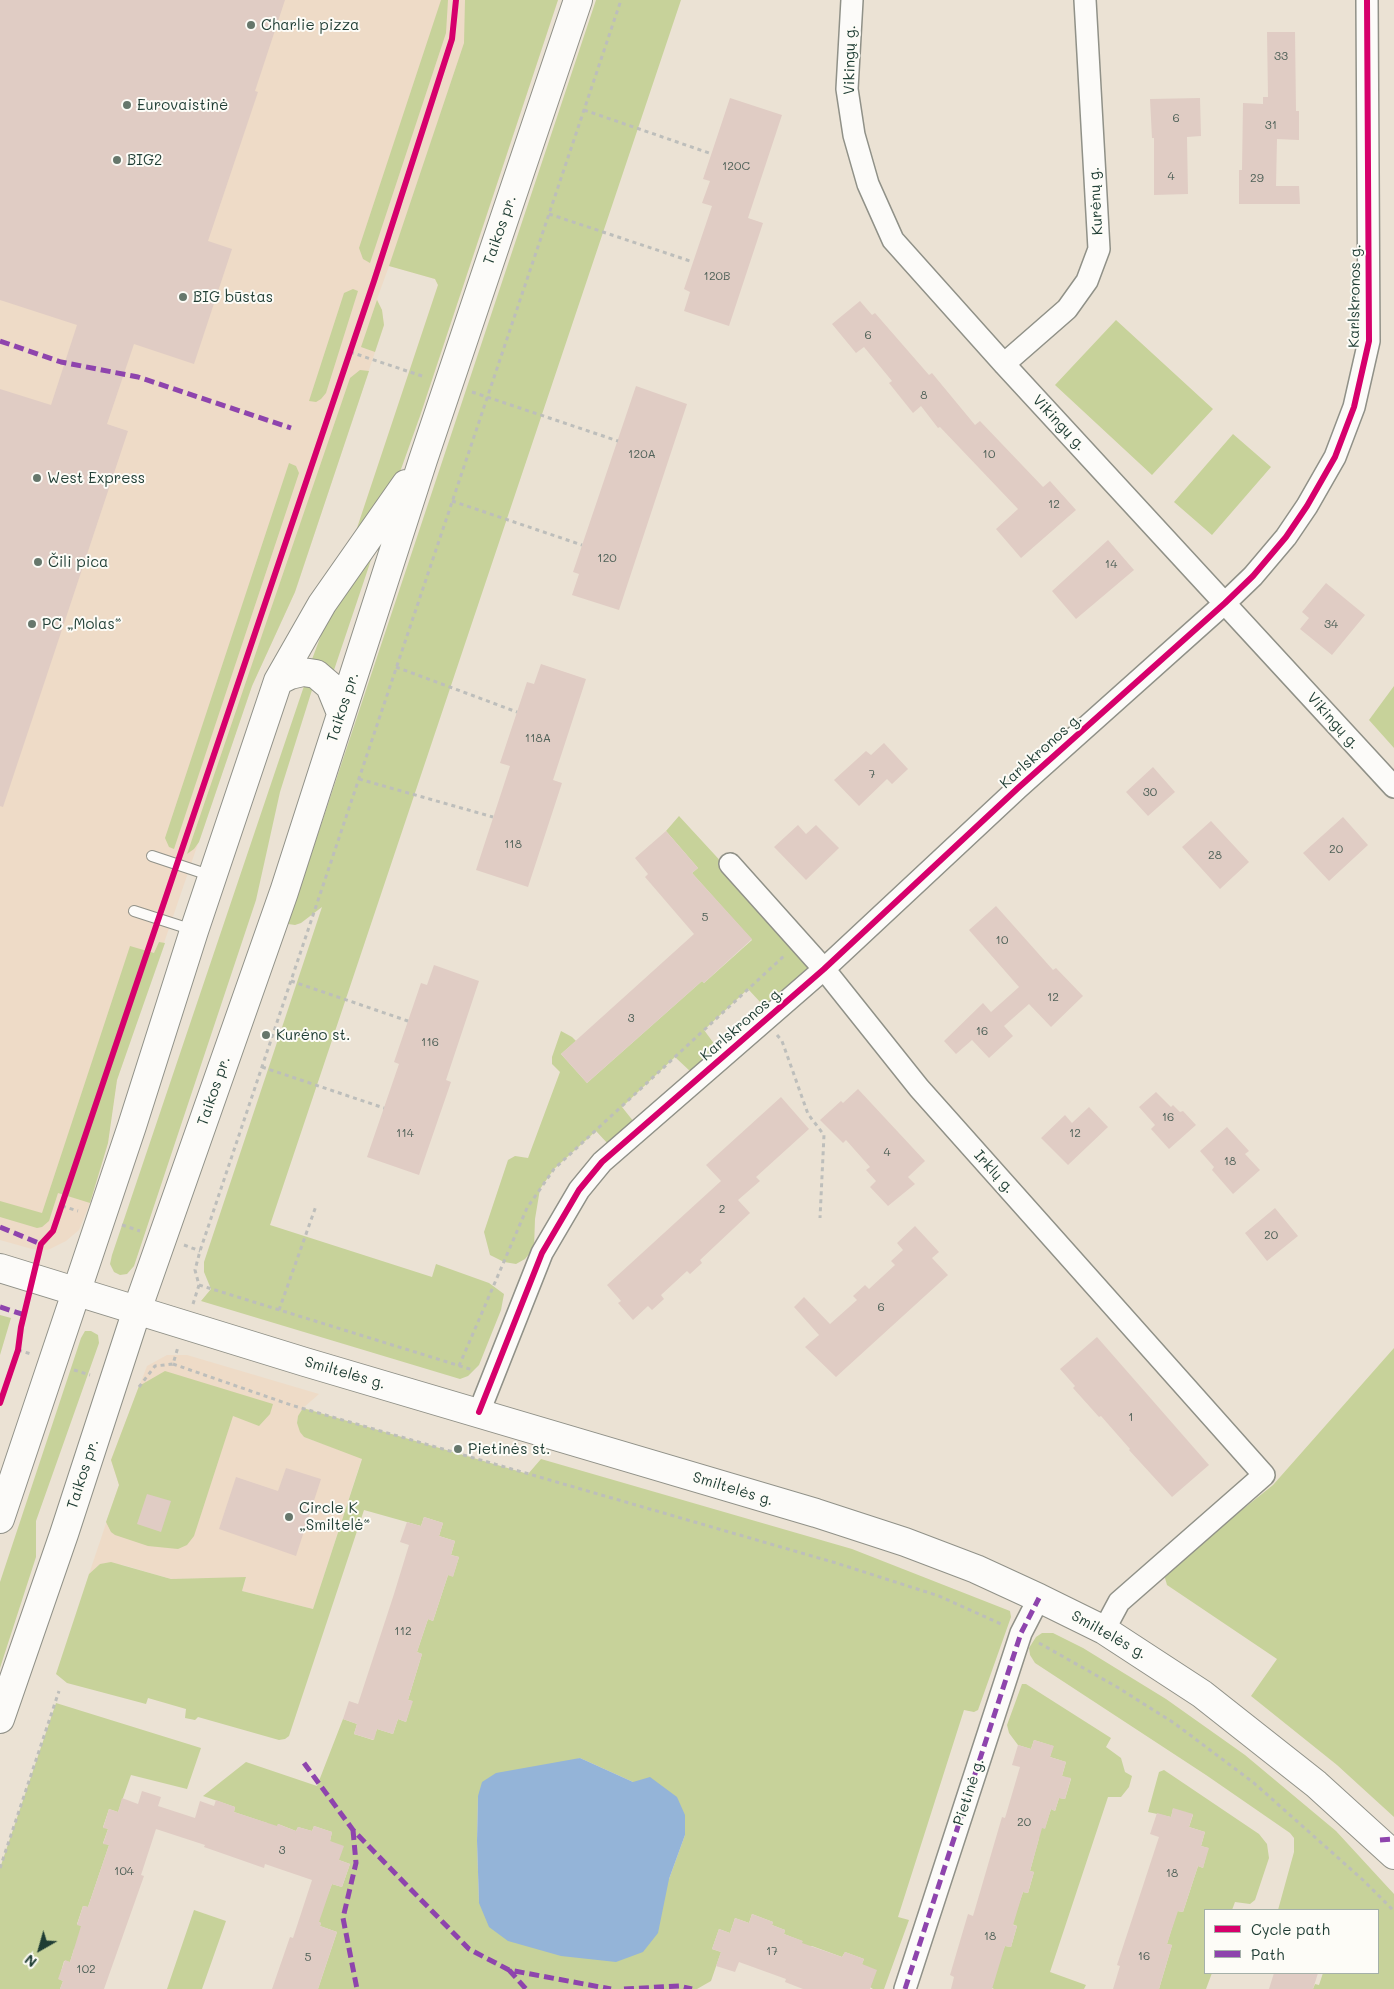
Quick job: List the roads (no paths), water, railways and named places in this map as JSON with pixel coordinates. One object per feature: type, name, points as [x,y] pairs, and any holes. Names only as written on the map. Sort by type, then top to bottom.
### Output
[{"type":"main road","name":"Taikos pr.","points":[[0,1719],[64,1534],[137,1310],[284,892],[422,460],[578,0]]},
{"type":"main road","name":"Taikos pr.","points":[[0,1518],[278,681],[322,604],[422,460]]},
{"type":"main road","points":[[278,681],[290,675],[303,672],[316,674],[330,686],[341,713]]},
{"type":"main road","name":"Smiltelės g.","points":[[0,1268],[186,1326],[480,1412],[806,1511],[905,1542],[976,1569],[1104,1630],[1202,1694],[1316,1784],[1394,1855]]},
{"type":"street","name":"Vikingų g.","points":[[852,0],[847,89],[854,135],[868,184],[893,240],[1004,364],[1394,787]]},
{"type":"street","name":"Kurėnų g.","points":[[1004,364],[1067,309],[1087,281],[1098,249],[1085,0]]},
{"type":"street","name":"Karlskronos g.","points":[[480,1412],[542,1253],[579,1190],[602,1162],[824,969],[1018,788],[1225,603],[1253,576],[1281,543],[1307,506],[1334,457],[1354,406],[1369,342],[1366,0]]},
{"type":"street","name":"Irklų g.","points":[[730,864],[824,969],[919,1088],[1264,1475],[1120,1602],[1104,1630]]},
{"type":"street","name":"Pietinė g.","points":[[905,1989],[1021,1633],[1039,1598]]},
{"type":"lane","points":[[152,856],[213,876]]},
{"type":"lane","points":[[134,911],[194,931]]},
{"type":"water","points":[[580,1758],[633,1782],[650,1777],[677,1797],[685,1815],[685,1835],[669,1879],[658,1933],[643,1952],[616,1962],[561,1956],[508,1941],[489,1927],[479,1903],[478,1796],[482,1782],[496,1773]]},
{"type":"place","name":"Charlie pizza","points":[[251,25]]},
{"type":"place","name":"Eurovaistinė","points":[[127,105]]},
{"type":"place","name":"BIG2","points":[[117,160]]},
{"type":"place","name":"BIG būstas","points":[[183,297]]},
{"type":"place","name":"West Express","points":[[37,478]]},
{"type":"place","name":"Čili pica","points":[[38,562]]},
{"type":"place","name":"PC „Molas“","points":[[32,624]]},
{"type":"place","name":"Kurėno st.","points":[[266,1035]]},
{"type":"place","name":"Pietinės st.","points":[[458,1449]]},
{"type":"place","name":"Circle K „Smiltelė“","points":[[289,1517]]}]
